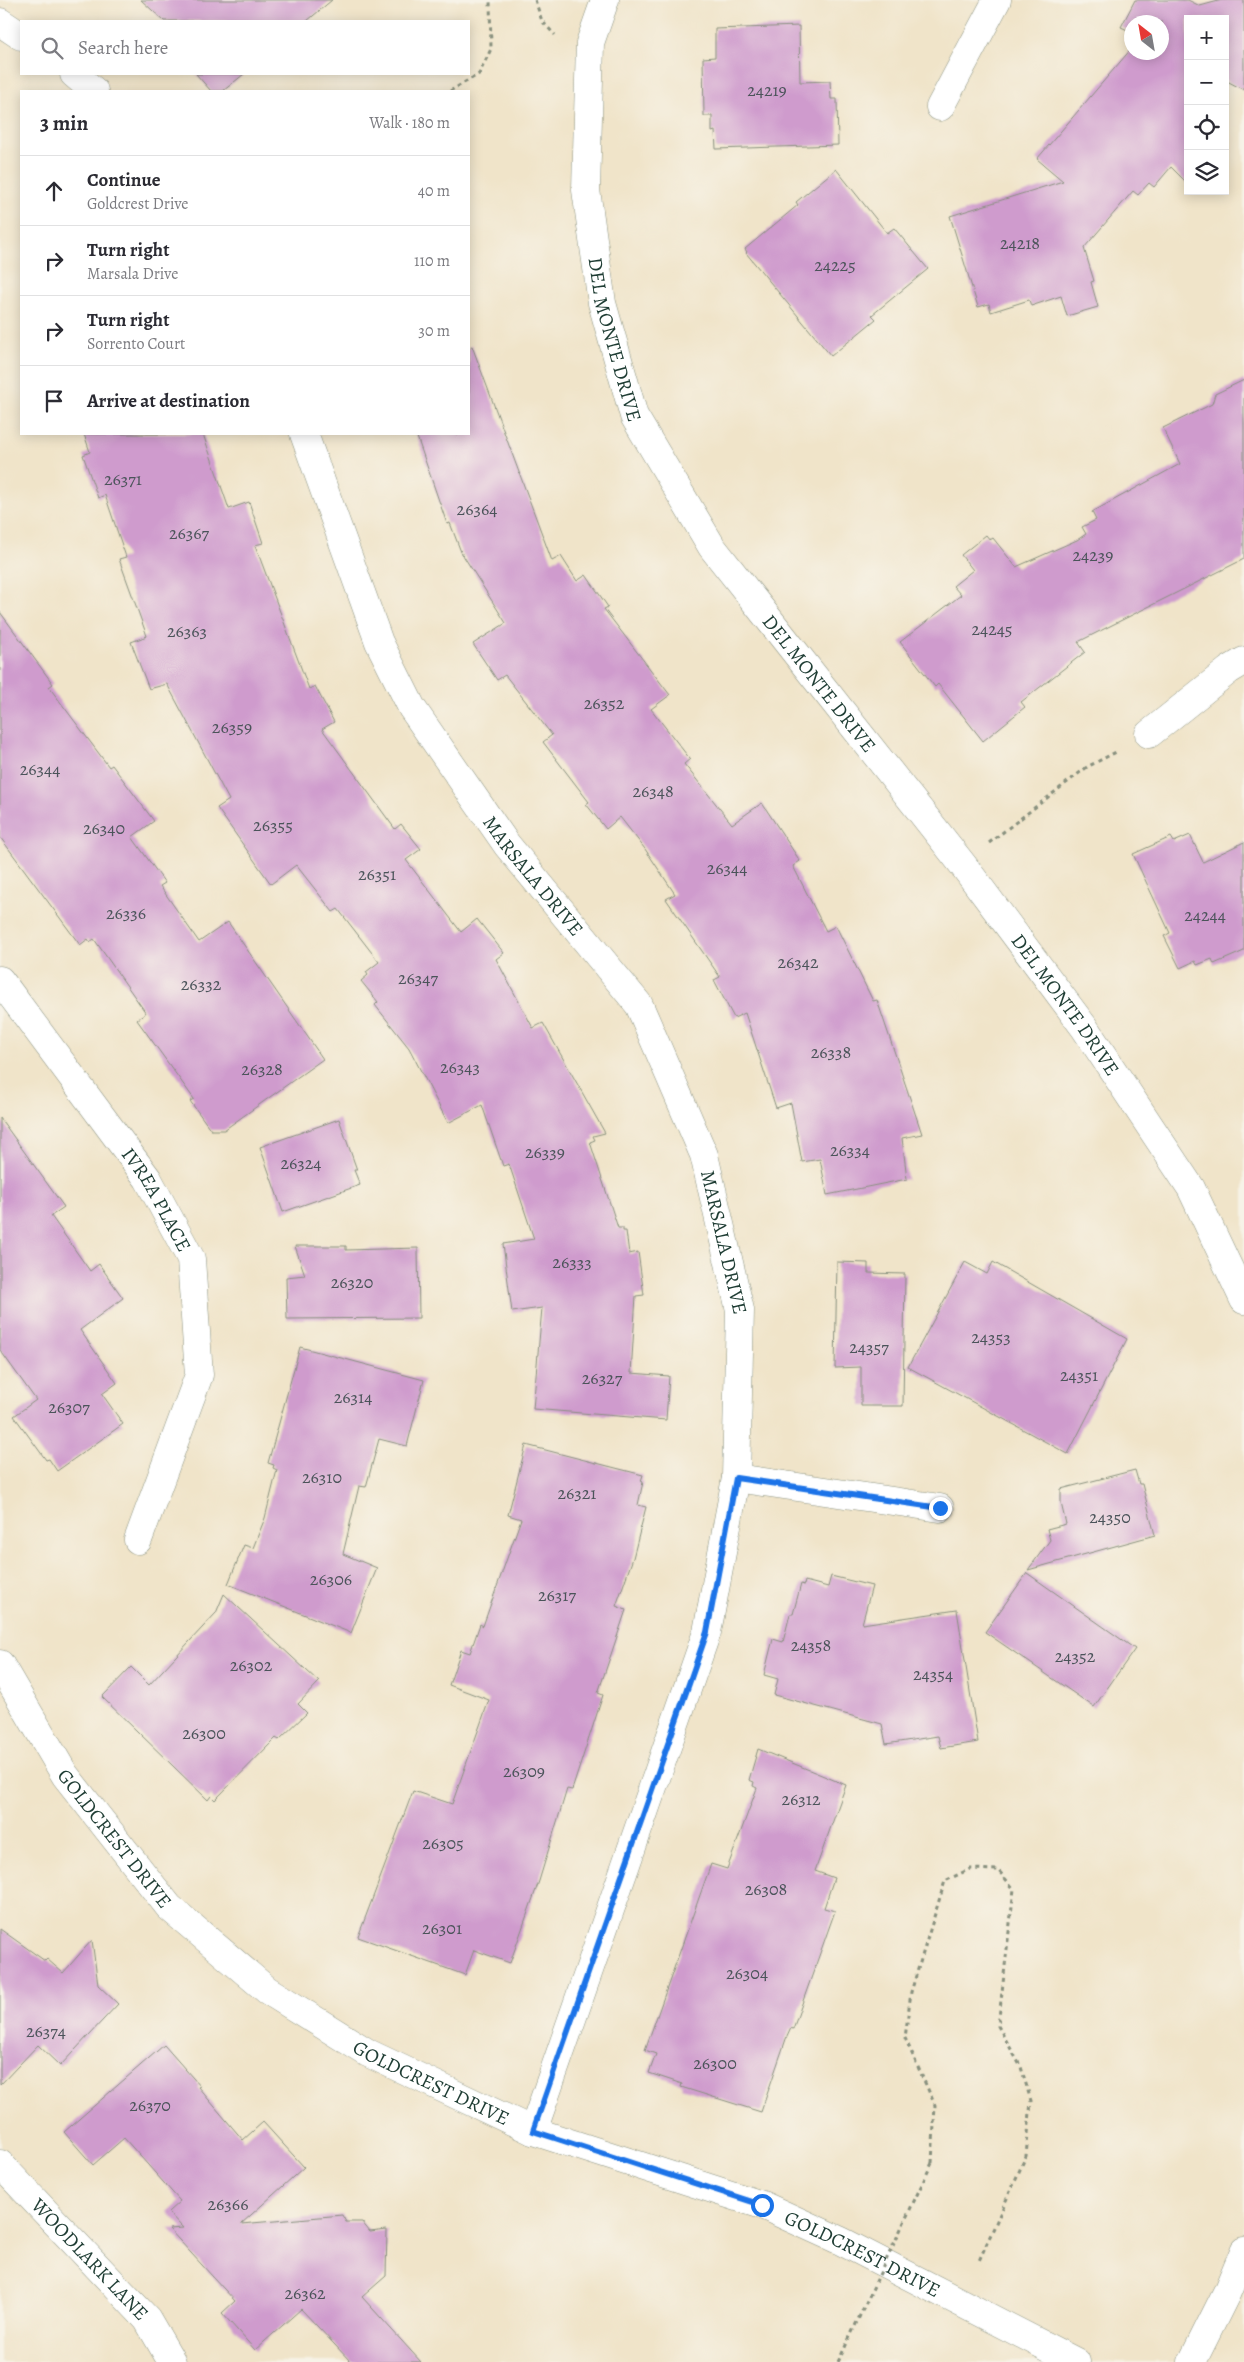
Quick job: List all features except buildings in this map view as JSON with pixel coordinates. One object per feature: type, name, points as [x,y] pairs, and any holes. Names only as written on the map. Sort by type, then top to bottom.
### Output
[{"type":"street","name":"DEL MONTE DRIVE","points":[[605,0],[590,43],[586,190],[602,304],[634,416],[712,547],[963,865],[1084,1027],[1191,1188],[1244,1300]]},
{"type":"street","points":[[940,107],[997,0]]},
{"type":"street","points":[[0,22],[20,35]]},
{"type":"street","points":[[75,75],[93,90]]},
{"type":"street","name":"MARSALA DRIVE","points":[[304,435],[379,642],[412,708],[507,845],[639,1005],[704,1155],[740,1310],[736,1478],[707,1632],[533,2131]]},
{"type":"street","points":[[1149,734],[1229,670],[1244,661]]},
{"type":"street","name":"IVREA PLACE","points":[[0,980],[148,1180],[191,1259],[199,1375],[138,1540]]},
{"type":"street","points":[[736,1478],[940,1508]]},
{"type":"street","name":"GOLDCREST DRIVE","points":[[0,1664],[65,1775],[169,1907],[267,1990],[368,2053],[533,2131],[762,2205],[841,2241],[1076,2362]]},
{"type":"street","name":"WOODLARK LANE","points":[[0,2164],[147,2319],[172,2362]]},
{"type":"street","points":[[1192,2362],[1227,2292],[1244,2251]]},
{"type":"path","points":[[452,90],[479,74],[491,49],[490,0]]},
{"type":"path","points":[[963,865],[1087,767],[1149,734]]},
{"type":"path","points":[[838,2362],[932,2163],[934,2105],[905,2038],[911,1992],[945,1881],[970,1869],[998,1870],[1014,1890],[998,2026],[1021,2067],[1031,2101],[1026,2156],[978,2263]]},
{"type":"route","points":[[762,2205],[533,2131],[707,1632],[736,1478],[940,1508]]}]
